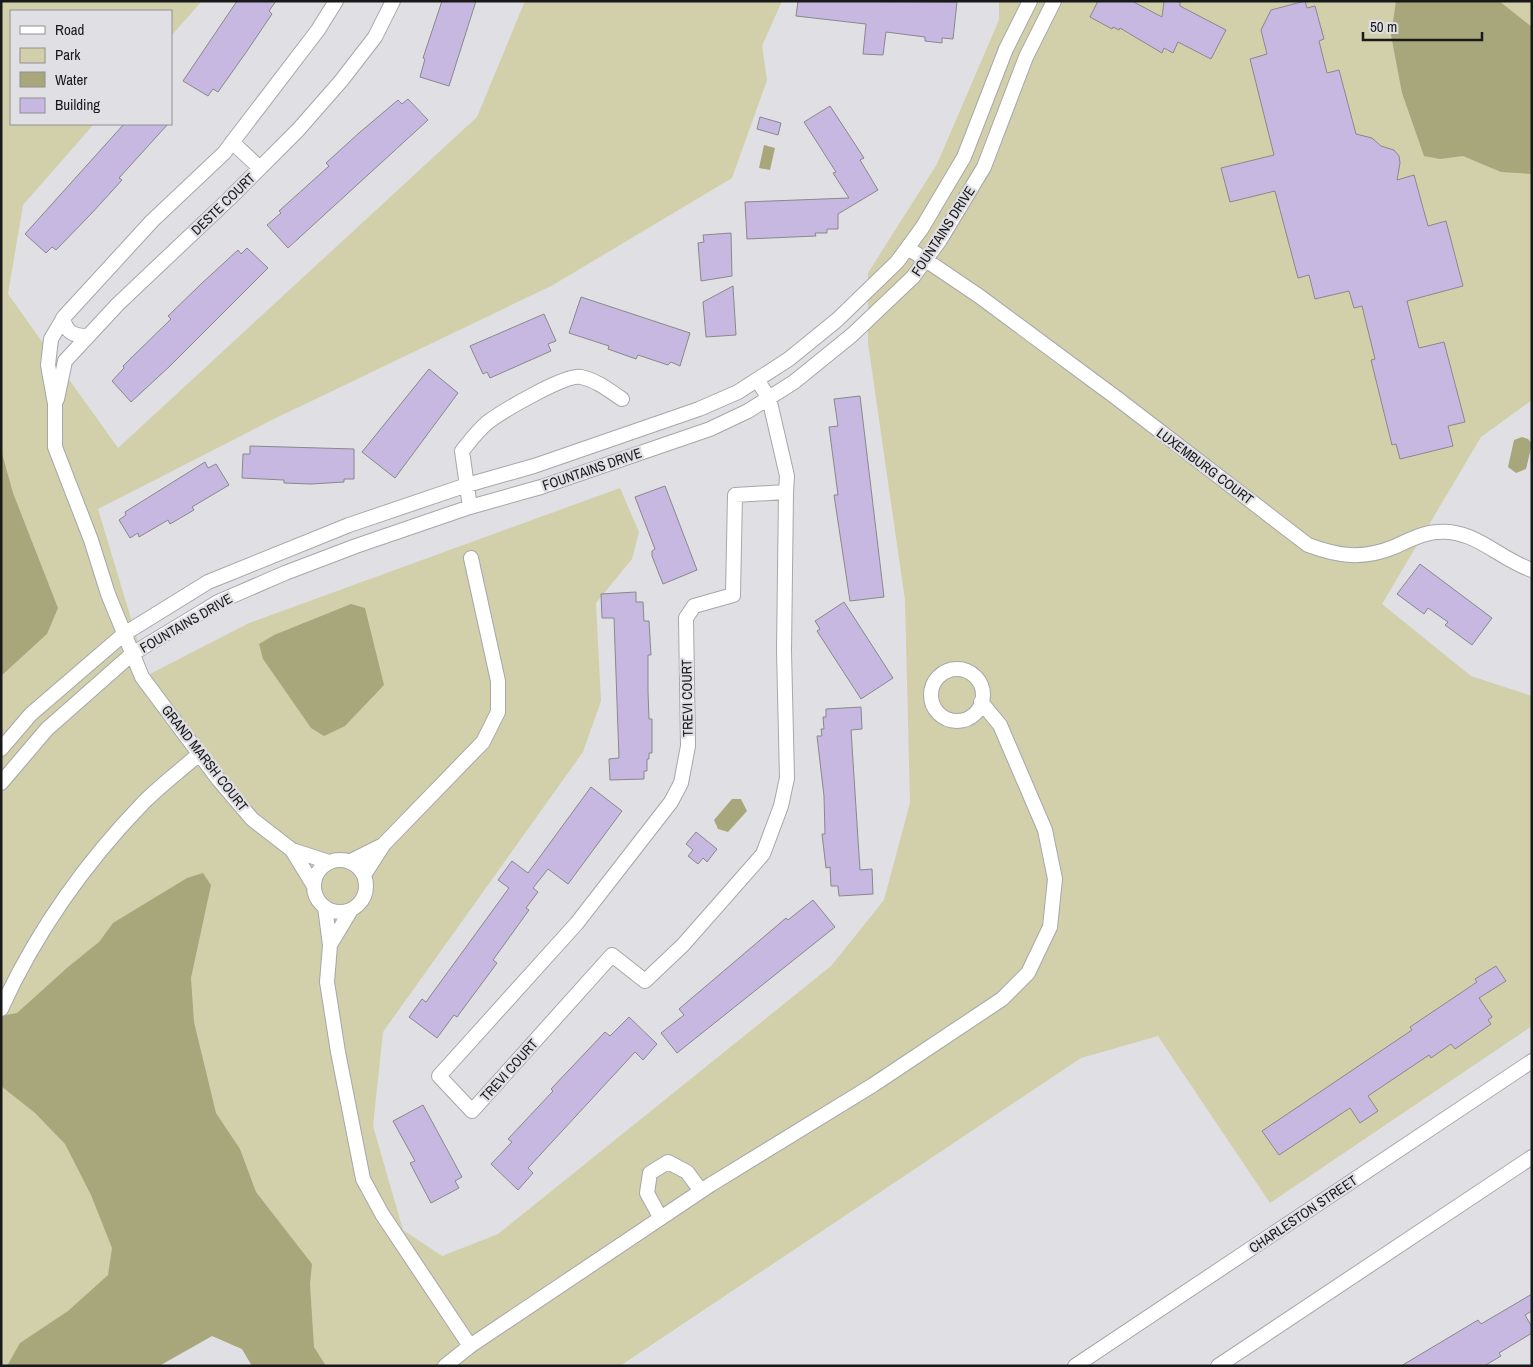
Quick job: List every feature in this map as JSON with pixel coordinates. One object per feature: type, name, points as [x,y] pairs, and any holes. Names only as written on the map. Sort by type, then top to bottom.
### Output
[{"type":"street","name":"DESTE COURT","points":[[132,654],[56,447],[55,404],[48,365],[51,339],[63,318],[152,221],[224,153],[318,30],[336,1]]},
{"type":"street","name":"DESTE COURT","points":[[55,404],[65,361],[87,336],[298,130],[341,81],[375,37],[393,1]]},
{"type":"street","name":"FOUNTAINS DRIVE","points":[[1,749],[31,714],[124,634],[208,582],[268,556],[349,525],[467,485],[534,466],[700,409],[738,392],[789,359],[837,320],[897,262],[908,248],[964,157],[1006,48],[1030,1],[1052,6],[1026,57],[984,166],[925,261],[913,277],[852,336],[794,382],[748,411],[710,429],[541,487],[470,507],[356,546],[218,602],[132,654],[47,730],[1,783]]},
{"type":"street","points":[[232,142],[260,168]]},
{"type":"street","name":"LUXEMBURG COURT","points":[[908,248],[979,296],[1308,544],[1333,554],[1357,556],[1391,548],[1416,537],[1437,532],[1462,533],[1532,570]]},
{"type":"street","points":[[63,318],[65,327],[70,332],[77,336],[87,336]]},
{"type":"street","points":[[470,507],[462,451],[487,423],[513,406],[568,378],[580,377],[593,381],[622,399]]},
{"type":"street","name":"TREVI COURT","points":[[757,380],[769,398],[786,476],[786,492],[784,651],[788,778],[773,832],[763,854],[683,945],[645,981],[612,955],[472,1111],[439,1076],[577,923],[671,802],[681,783],[688,746],[686,618],[694,606],[733,594],[736,495],[786,492]]},
{"type":"street","points":[[364,875],[384,844],[483,742],[498,712],[498,681],[471,558]]},
{"type":"street","name":"GRAND MARSH COURT","points":[[132,654],[142,677],[252,819],[292,850],[329,862]]},
{"type":"street","points":[[445,1366],[470,1346],[660,1217],[873,1085],[1002,999],[1028,973],[1050,927],[1055,879],[1045,830],[1000,725],[982,702]]},
{"type":"street","points":[[1,1009],[42,928],[87,865],[145,801],[200,754]]},
{"type":"street","points":[[351,861],[364,875],[366,892],[358,906],[351,910],[333,911],[325,908],[318,901],[314,886],[316,875],[329,862],[336,860],[351,861],[384,844]]},
{"type":"street","name":"GRAND MARSH COURT","points":[[292,850],[314,886]]},
{"type":"street","points":[[325,908],[330,945],[327,982],[338,1052],[363,1179],[382,1214],[470,1346]]},
{"type":"street","points":[[330,945],[351,910]]},
{"type":"street","name":"CHARLESTON STREET","points":[[1075,1366],[1532,1061]]},
{"type":"street","points":[[1218,1366],[1532,1157]]},
{"type":"street","points":[[660,1217],[647,1193],[650,1172],[668,1162],[686,1172],[701,1191]]},
{"type":"green space","points":[[1,1],[202,1],[172,35],[172,10],[10,10],[10,125],[93,125],[23,205],[8,294],[118,448],[477,117],[525,1],[782,1],[762,46],[767,80],[732,178],[553,285],[276,418],[98,509],[148,675],[249,623],[620,488],[639,532],[632,559],[596,603],[601,701],[583,752],[383,1032],[373,1126],[403,1230],[442,1256],[498,1234],[831,966],[884,900],[910,803],[905,600],[868,343],[868,273],[937,164],[999,20],[999,1],[1532,1],[1532,400],[1481,437],[1382,604],[1471,676],[1532,696],[1532,1026],[1270,1203],[1158,1036],[1081,1058],[620,1366],[252,1366],[242,1349],[212,1336],[159,1366],[1,1366]]},
{"type":"water","points":[[1396,1],[1499,1],[1532,27],[1532,174],[1501,172],[1463,156],[1440,159],[1424,156],[1402,93],[1391,35]]},
{"type":"water","points":[[764,145],[775,148],[770,170],[759,168]]},
{"type":"water","points":[[1522,437],[1528,439],[1532,444],[1526,469],[1516,473],[1508,467],[1514,440]]},
{"type":"water","points":[[1,450],[13,493],[58,608],[47,634],[1,676]]},
{"type":"water","points":[[351,604],[365,608],[384,685],[345,726],[324,736],[311,728],[263,659],[259,644],[274,635]]},
{"type":"water","points":[[732,799],[741,799],[747,811],[728,832],[718,829],[714,820]]},
{"type":"water","points":[[203,873],[211,885],[191,978],[194,1022],[216,1113],[240,1149],[256,1192],[312,1264],[310,1284],[314,1347],[326,1366],[252,1366],[242,1349],[212,1336],[159,1366],[7,1366],[20,1343],[68,1311],[108,1275],[112,1248],[91,1195],[65,1144],[35,1113],[1,1086],[1,1016],[17,1013],[99,942],[113,923],[187,878]]},
{"type":"building","points":[[237,1],[276,1],[269,11],[272,14],[218,92],[213,89],[208,96],[183,81]]},
{"type":"building","points":[[442,1],[476,1],[449,86],[420,77],[425,59],[423,58]]},
{"type":"building","points":[[798,1],[957,2],[953,39],[942,38],[942,43],[925,41],[925,37],[886,32],[883,55],[863,54],[866,24],[796,16]]},
{"type":"building","points":[[1098,1],[1132,1],[1162,17],[1164,1],[1180,1],[1180,6],[1226,30],[1211,59],[1178,42],[1173,53],[1164,48],[1162,53],[1120,28],[1119,30],[1113,27],[1112,29],[1090,17]]},
{"type":"building","points":[[1305,1],[1307,8],[1315,6],[1324,39],[1319,41],[1327,73],[1339,70],[1356,134],[1372,138],[1381,146],[1394,150],[1399,156],[1400,163],[1397,180],[1414,175],[1428,226],[1446,221],[1463,286],[1407,301],[1419,348],[1444,342],[1465,422],[1448,426],[1453,446],[1400,459],[1396,444],[1392,445],[1371,360],[1375,359],[1362,306],[1354,308],[1349,291],[1315,299],[1309,275],[1298,278],[1275,191],[1230,202],[1221,168],[1274,155],[1250,59],[1267,54],[1261,30],[1271,10]]},
{"type":"building","points":[[408,99],[428,120],[288,248],[267,225],[281,213],[279,211],[329,166],[326,163],[359,133],[398,100],[402,104]]},
{"type":"building","points":[[830,106],[864,158],[860,160],[878,190],[838,214],[838,229],[827,229],[827,233],[815,233],[816,236],[747,239],[745,202],[849,198],[833,173],[836,172],[804,122]]},
{"type":"building","points":[[760,117],[781,123],[778,135],[757,129]]},
{"type":"building","points":[[123,125],[167,125],[119,178],[122,180],[56,250],[52,247],[46,253],[25,234]]},
{"type":"building","points":[[731,233],[732,276],[701,281],[698,243],[704,242],[703,235]]},
{"type":"building","points":[[247,248],[268,268],[170,366],[131,402],[112,381],[124,368],[123,366],[171,319],[168,316],[201,284],[238,250],[241,254]]},
{"type":"building","points":[[733,286],[736,335],[706,337],[703,302]]},
{"type":"building","points":[[581,297],[690,333],[680,366],[671,362],[668,365],[638,355],[636,359],[608,349],[609,346],[569,333]]},
{"type":"building","points":[[544,314],[556,341],[548,344],[551,351],[490,378],[487,372],[483,374],[470,346]]},
{"type":"building","points":[[429,369],[458,393],[395,478],[362,452]]},
{"type":"building","points":[[860,396],[884,597],[850,601],[834,495],[838,495],[829,427],[838,426],[834,399]]},
{"type":"building","points":[[250,446],[354,449],[354,479],[344,479],[344,482],[311,484],[284,483],[284,480],[242,478],[243,454],[250,454]]},
{"type":"building","points":[[205,462],[208,468],[216,464],[229,485],[192,507],[194,510],[170,524],[168,520],[139,537],[138,533],[130,538],[119,520],[126,515],[125,512]]},
{"type":"building","points":[[665,486],[697,570],[663,584],[652,556],[652,551],[655,549],[635,497]]},
{"type":"building","points":[[1420,564],[1492,618],[1472,645],[1445,625],[1448,622],[1428,608],[1424,614],[1397,594]]},
{"type":"building","points":[[636,592],[636,602],[643,602],[644,621],[649,621],[651,655],[648,655],[648,692],[649,719],[652,719],[652,753],[649,753],[649,759],[647,759],[647,771],[644,771],[644,779],[610,780],[609,759],[619,758],[614,618],[602,618],[601,594]]},
{"type":"building","points":[[844,602],[893,678],[861,699],[817,631],[820,629],[815,621]]},
{"type":"building","points":[[861,707],[862,729],[851,730],[860,870],[872,869],[873,894],[839,896],[838,886],[831,886],[830,867],[826,868],[822,834],[825,834],[824,796],[817,736],[822,736],[821,729],[824,729],[823,717],[826,717],[826,709]]},
{"type":"building","points":[[591,787],[622,811],[568,884],[548,869],[533,888],[538,892],[526,908],[529,910],[493,960],[497,963],[457,1017],[454,1015],[437,1038],[409,1017],[422,999],[426,1002],[509,888],[498,880],[512,861],[528,873]]},
{"type":"building","points":[[696,832],[717,849],[707,862],[703,858],[698,864],[688,856],[693,850],[686,844]]},
{"type":"building","points":[[813,900],[835,927],[677,1053],[661,1033],[684,1015],[679,1009],[786,918],[788,920]]},
{"type":"building","points":[[1496,966],[1506,981],[1479,998],[1492,1017],[1488,1020],[1491,1024],[1455,1049],[1451,1044],[1431,1058],[1429,1055],[1368,1096],[1378,1111],[1360,1123],[1350,1108],[1279,1155],[1262,1131],[1412,1030],[1410,1027],[1477,982],[1475,979]]},
{"type":"building","points":[[629,1017],[657,1044],[643,1060],[635,1052],[528,1168],[533,1173],[518,1190],[491,1164],[512,1142],[508,1139],[553,1091],[551,1089],[605,1032],[610,1036]]},
{"type":"building","points":[[423,1105],[462,1177],[455,1181],[459,1188],[431,1203],[410,1163],[415,1161],[393,1121]]},
{"type":"building","points":[[1532,1294],[1532,1311],[1525,1315],[1532,1327],[1532,1333],[1499,1353],[1501,1356],[1484,1366],[1401,1366],[1478,1320],[1481,1324]]}]
